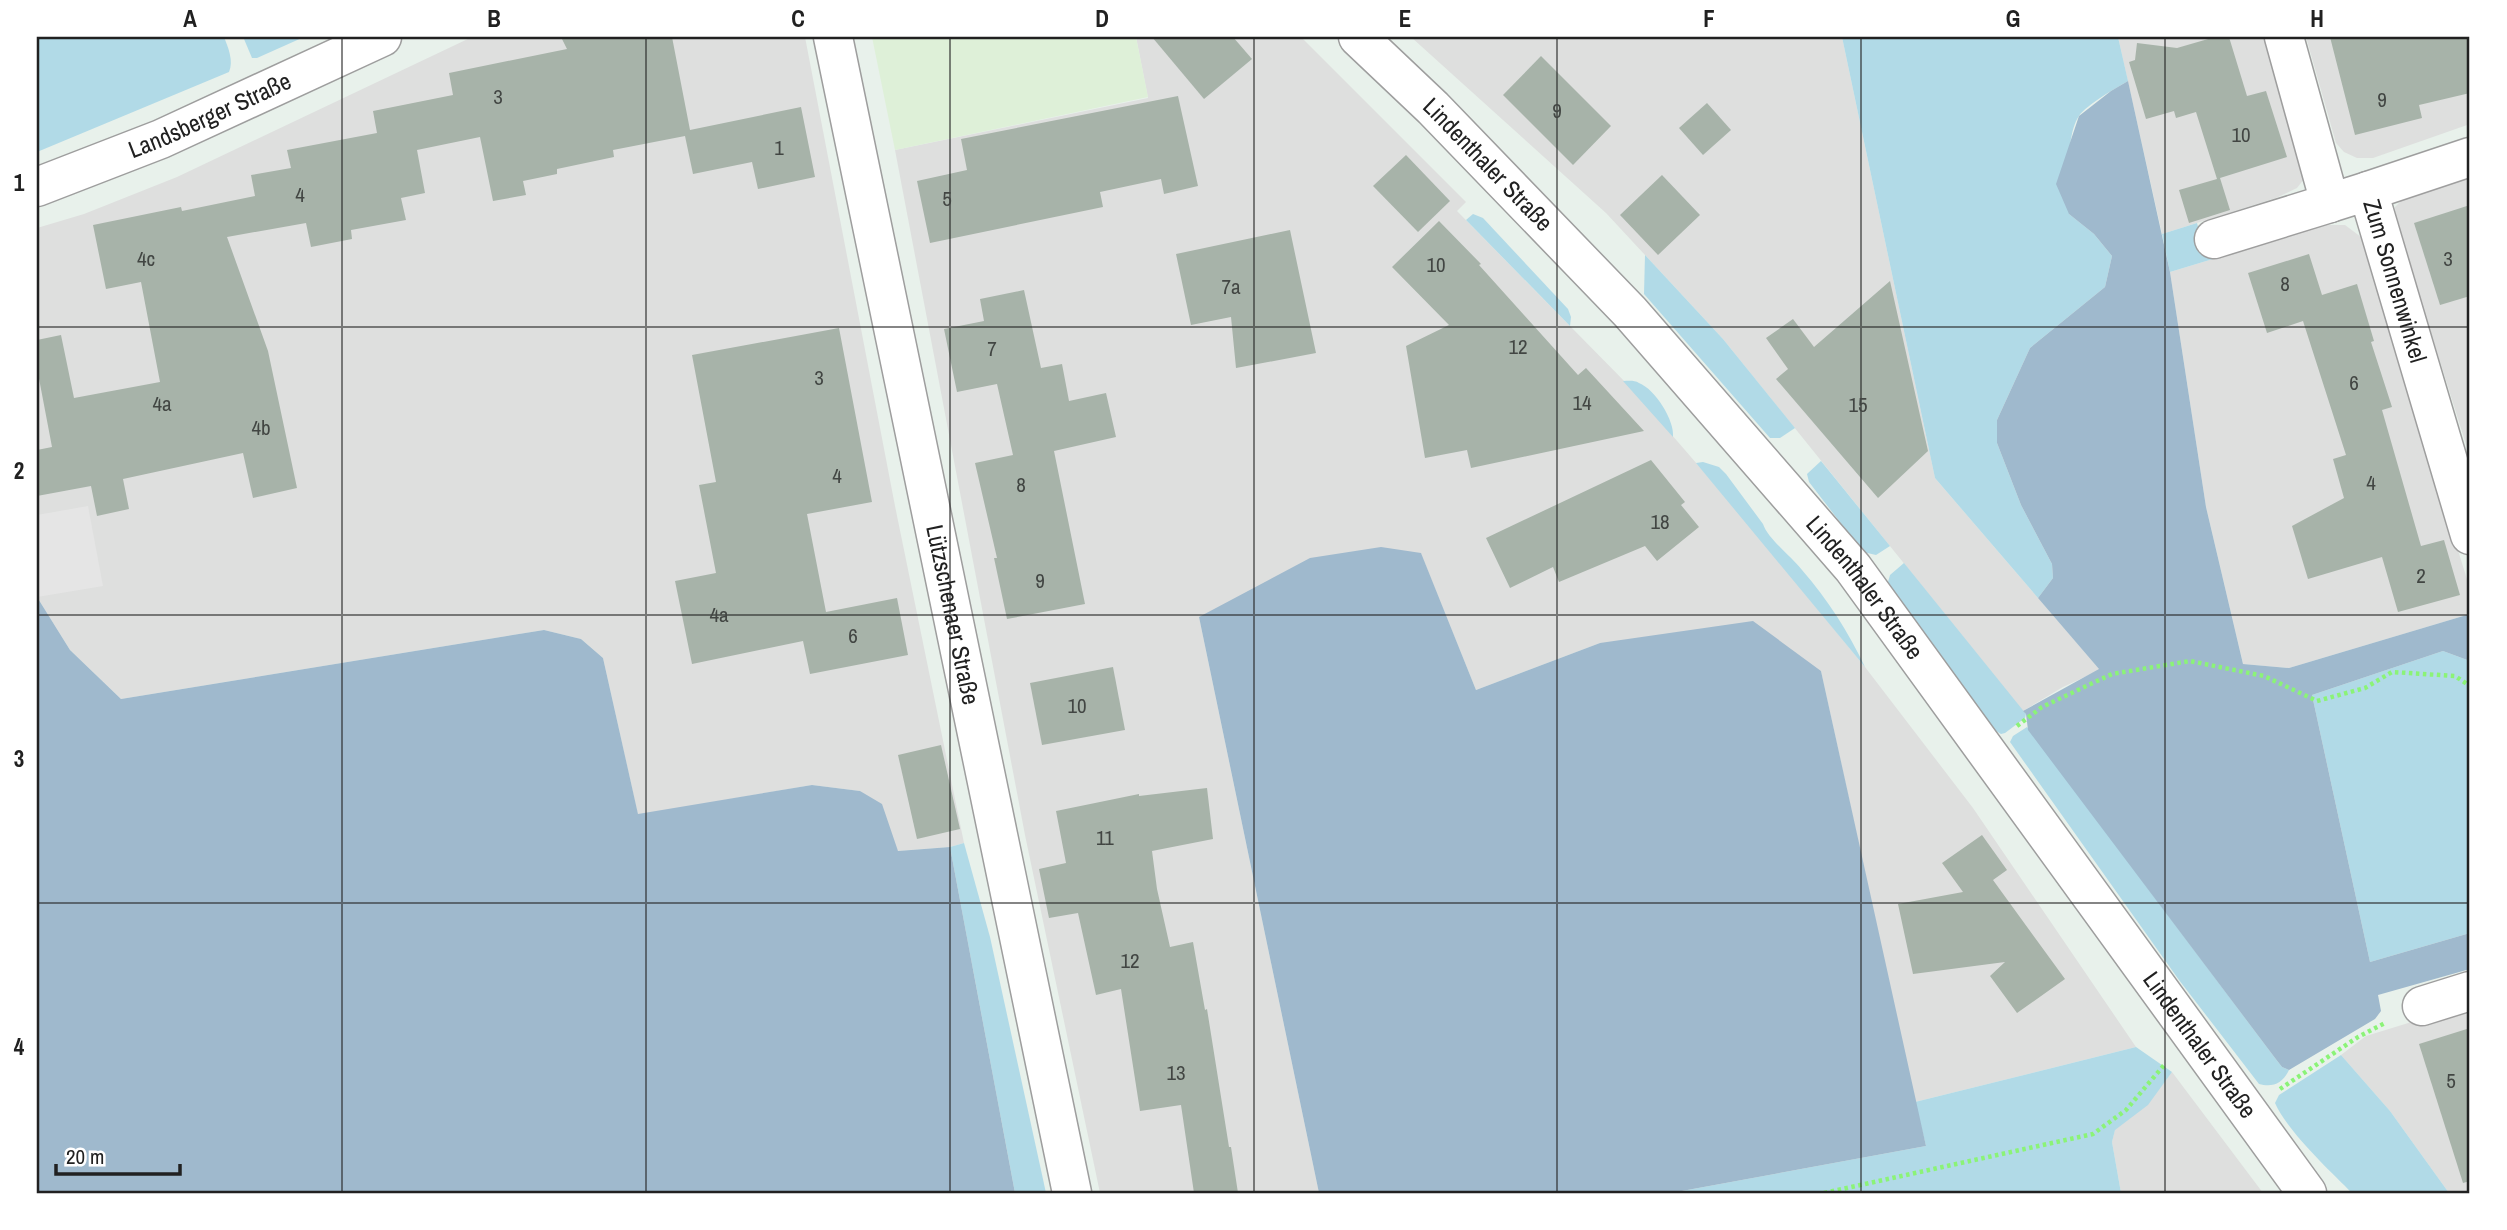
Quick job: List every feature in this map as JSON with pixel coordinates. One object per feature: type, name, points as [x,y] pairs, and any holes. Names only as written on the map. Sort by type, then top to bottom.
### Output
[{"type":"street","name":"Landsberger Straße","points":[[37,187],[161,139],[382,37]]},
{"type":"street","name":"Lützschenaer Straße","points":[[833,37],[1072,1193]]},
{"type":"street","name":"Lindenthaler Straße","points":[[1359,37],[1433,108],[1639,322],[1853,568],[2308,1193]]},
{"type":"street","name":"Zum Sonnenwinkel","points":[[2284,37],[2330,203],[2368,191],[2470,536]]},
{"type":"street","points":[[2368,191],[2470,157]]},
{"type":"street","points":[[2214,239],[2330,203]]},
{"type":"street","points":[[2422,1006],[2470,991]]},
{"type":"path","points":[[1984,750],[2042,707],[2112,674],[2190,661],[2264,676],[2317,701],[2365,688],[2392,672],[2455,676],[2470,686]]},
{"type":"path","points":[[2247,1111],[2358,1037],[2422,1006]]},
{"type":"path","points":[[1824,1193],[2093,1134],[2126,1110],[2191,1035]]},
{"type":"shaded area","points":[[37,37],[224,37],[231,63],[229,72],[37,152]]},
{"type":"shaded area","points":[[304,37],[252,58],[244,39]]},
{"type":"shaded area","points":[[472,37],[805,37],[895,506],[964,843],[950,847],[898,851],[860,791],[812,785],[638,815],[603,658],[581,639],[544,630],[121,699],[70,650],[37,597],[37,228],[84,214],[177,177]]},
{"type":"shaded area","points":[[872,37],[1136,37],[1148,97],[895,150]]},
{"type":"shaded area","points":[[1136,37],[1301,37],[1466,202],[1457,211],[1633,390],[1729,501],[1865,667],[1973,808],[2136,1047],[1915,1102],[1821,671],[1600,643],[1476,690],[1421,554],[1199,617],[1319,1193],[1100,1193],[1025,835],[895,150],[1148,98]]},
{"type":"shaded area","points":[[1411,37],[1842,37],[1935,478],[2100,670],[2063,687],[2023,711],[1723,339],[1606,213]]},
{"type":"shaded area","points":[[1842,37],[2118,37],[2128,81],[2094,102],[2079,116],[2072,136],[2069,163],[2069,214],[2094,234],[2112,256],[2105,287],[2030,348],[1997,420],[1997,443],[2021,505],[2052,564],[2053,578],[2038,598],[1935,478]]},
{"type":"shaded area","points":[[2118,37],[2269,37],[2304,179],[2297,188],[2276,198],[2162,234]]},
{"type":"shaded area","points":[[2306,37],[2470,37],[2470,124],[2373,158],[2357,158],[2344,152],[2336,143]]},
{"type":"shaded area","points":[[2128,81],[2170,272],[2206,507],[2243,664],[2289,668],[2470,614],[2470,661],[2443,651],[2312,695],[2370,962],[2470,933],[2470,969],[2378,995],[2381,1011],[2375,1019],[2289,1070],[2282,1067],[2275,1058],[2028,730],[2026,714],[2023,711],[2099,669],[2038,598],[2053,578],[2052,564],[2021,505],[1997,443],[1997,420],[2030,348],[2105,287],[2112,256],[2094,234],[2069,214],[2056,184],[2079,116]]},
{"type":"shaded area","points":[[2470,177],[2470,457],[2396,221],[2395,207],[2406,196]]},
{"type":"shaded area","points":[[1473,214],[1483,218],[1568,309],[1570,326],[1466,220]]},
{"type":"shaded area","points":[[2197,223],[2201,238],[2292,235],[2170,272],[2162,234]]},
{"type":"shaded area","points":[[2325,225],[2345,225],[2361,237],[2470,589],[2470,614],[2289,668],[2243,664],[2206,507],[2170,272]]},
{"type":"shaded area","points":[[1645,255],[1723,339],[1795,428],[1780,438],[1770,438],[1644,294]]},
{"type":"shaded area","points":[[1623,381],[1637,382],[1651,392],[1667,414],[1673,437]]},
{"type":"shaded area","points":[[1821,461],[1890,546],[1876,555],[1863,552],[1809,482],[1807,474]]},
{"type":"shaded area","points":[[1703,462],[1719,467],[1726,474],[1770,536],[1811,581],[1837,616],[1865,667],[1696,463]]},
{"type":"shaded area","points":[[88,506],[103,586],[37,597],[37,515]]},
{"type":"shaded area","points":[[1381,547],[1421,553],[1476,690],[1600,643],[1753,621],[1821,671],[1926,1146],[1671,1193],[1319,1193],[1199,617],[1310,558]]},
{"type":"shaded area","points":[[1904,563],[2026,714],[2025,718],[2005,733],[2001,734],[1993,729],[1921,628],[1895,597],[1888,582],[1890,575]]},
{"type":"shaded area","points":[[37,597],[70,650],[121,699],[544,630],[581,639],[603,658],[638,814],[812,785],[860,791],[882,804],[898,851],[950,847],[1015,1193],[37,1193]]},
{"type":"shaded area","points":[[2443,651],[2470,661],[2470,933],[2370,962],[2312,695]]},
{"type":"shaded area","points":[[2027,727],[2275,1058],[2282,1067],[2289,1070],[2281,1081],[2273,1085],[2259,1084],[2179,980],[2010,742],[2013,736]]},
{"type":"shaded area","points":[[964,843],[990,937],[1046,1193],[1015,1193],[950,847]]},
{"type":"shaded area","points":[[2470,1004],[2470,1193],[2449,1193],[2390,1111],[2341,1055],[2366,1036]]},
{"type":"shaded area","points":[[2136,1047],[2172,1072],[2148,1105],[2115,1130],[2112,1142],[2121,1193],[1671,1193],[1926,1146],[1915,1102]]},
{"type":"shaded area","points":[[2341,1055],[2390,1111],[2449,1193],[2352,1193],[2289,1126],[2275,1103],[2279,1095]]},
{"type":"shaded area","points":[[2172,1072],[2263,1193],[2121,1193],[2112,1142],[2115,1129],[2147,1105]]},
{"type":"building","points":[[561,37],[672,37],[690,130],[801,107],[815,177],[758,189],[752,162],[693,174],[685,136],[613,150],[614,157],[557,169],[557,174],[523,181],[526,195],[493,201],[480,137],[417,150],[425,193],[401,198],[406,220],[351,230],[352,239],[311,247],[306,223],[227,237],[268,351],[297,488],[253,498],[243,453],[123,479],[129,509],[97,516],[91,486],[37,496],[37,450],[52,447],[37,368],[37,340],[61,335],[74,398],[160,382],[141,282],[106,289],[93,225],[181,207],[182,211],[255,196],[251,175],[291,168],[287,150],[377,133],[373,111],[453,95],[449,73],[567,49]]},
{"type":"building","points":[[1152,37],[1233,37],[1252,59],[1204,99]]},
{"type":"building","points":[[2215,37],[2229,37],[2247,96],[2266,91],[2287,157],[2220,178],[2230,210],[2189,223],[2179,190],[2217,179],[2196,112],[2176,118],[2174,111],[2146,119],[2129,62],[2135,60],[2137,43],[2177,48]]},
{"type":"building","points":[[2330,37],[2470,37],[2470,93],[2419,105],[2422,118],[2355,135]]},
{"type":"building","points":[[1541,56],[1611,126],[1573,165],[1503,95]]},
{"type":"building","points":[[1178,96],[1198,186],[1164,194],[1161,179],[1100,192],[1103,207],[930,243],[917,181],[967,170],[961,139]]},
{"type":"building","points":[[1707,103],[1731,130],[1703,155],[1679,128]]},
{"type":"building","points":[[1406,155],[1450,201],[1418,232],[1373,186]]},
{"type":"building","points":[[1662,175],[1700,215],[1658,255],[1620,215]]},
{"type":"building","points":[[2470,205],[2470,296],[2440,305],[2414,223]]},
{"type":"building","points":[[1439,221],[1481,264],[1479,265],[1578,375],[1586,368],[1644,431],[1471,468],[1467,450],[1425,458],[1406,346],[1449,325],[1392,267]]},
{"type":"building","points":[[1290,230],[1316,353],[1236,368],[1231,317],[1191,325],[1176,254]]},
{"type":"building","points":[[2309,254],[2322,295],[2357,284],[2374,341],[2371,342],[2392,407],[2382,410],[2421,546],[2444,540],[2460,595],[2398,612],[2382,557],[2308,579],[2292,526],[2344,498],[2333,459],[2346,455],[2303,321],[2267,333],[2248,273]]},
{"type":"building","points":[[1890,281],[1928,451],[1878,498],[1776,379],[1788,369],[1766,338],[1793,319],[1814,347]]},
{"type":"building","points":[[1024,290],[1041,368],[1062,364],[1069,401],[1106,393],[1116,437],[1054,451],[1085,604],[1007,619],[994,558],[997,558],[975,463],[1013,455],[997,384],[957,392],[944,329],[984,321],[980,299]]},
{"type":"building","points":[[839,328],[872,502],[807,514],[826,612],[897,598],[908,655],[810,674],[803,641],[692,664],[675,581],[716,573],[699,485],[716,482],[692,355]]},
{"type":"building","points":[[1651,460],[1685,502],[1681,505],[1699,527],[1657,561],[1645,546],[1559,582],[1553,567],[1510,588],[1486,538]]},
{"type":"building","points":[[1113,667],[1125,730],[1042,745],[1030,683]]},
{"type":"building","points":[[941,745],[960,829],[917,839],[898,755]]},
{"type":"building","points":[[1207,788],[1213,839],[1152,851],[1170,947],[1193,942],[1238,1193],[1194,1193],[1181,1105],[1140,1111],[1121,989],[1096,995],[1078,913],[1049,918],[1039,869],[1066,863],[1056,811],[1139,794]]},
{"type":"building","points":[[1982,835],[2007,870],[1993,880],[2065,979],[2017,1013],[1990,976],[2005,962],[1913,974],[1898,904],[1963,892],[1942,863]]},
{"type":"building","points":[[2470,1028],[2470,1181],[2463,1183],[2419,1044]]}]
